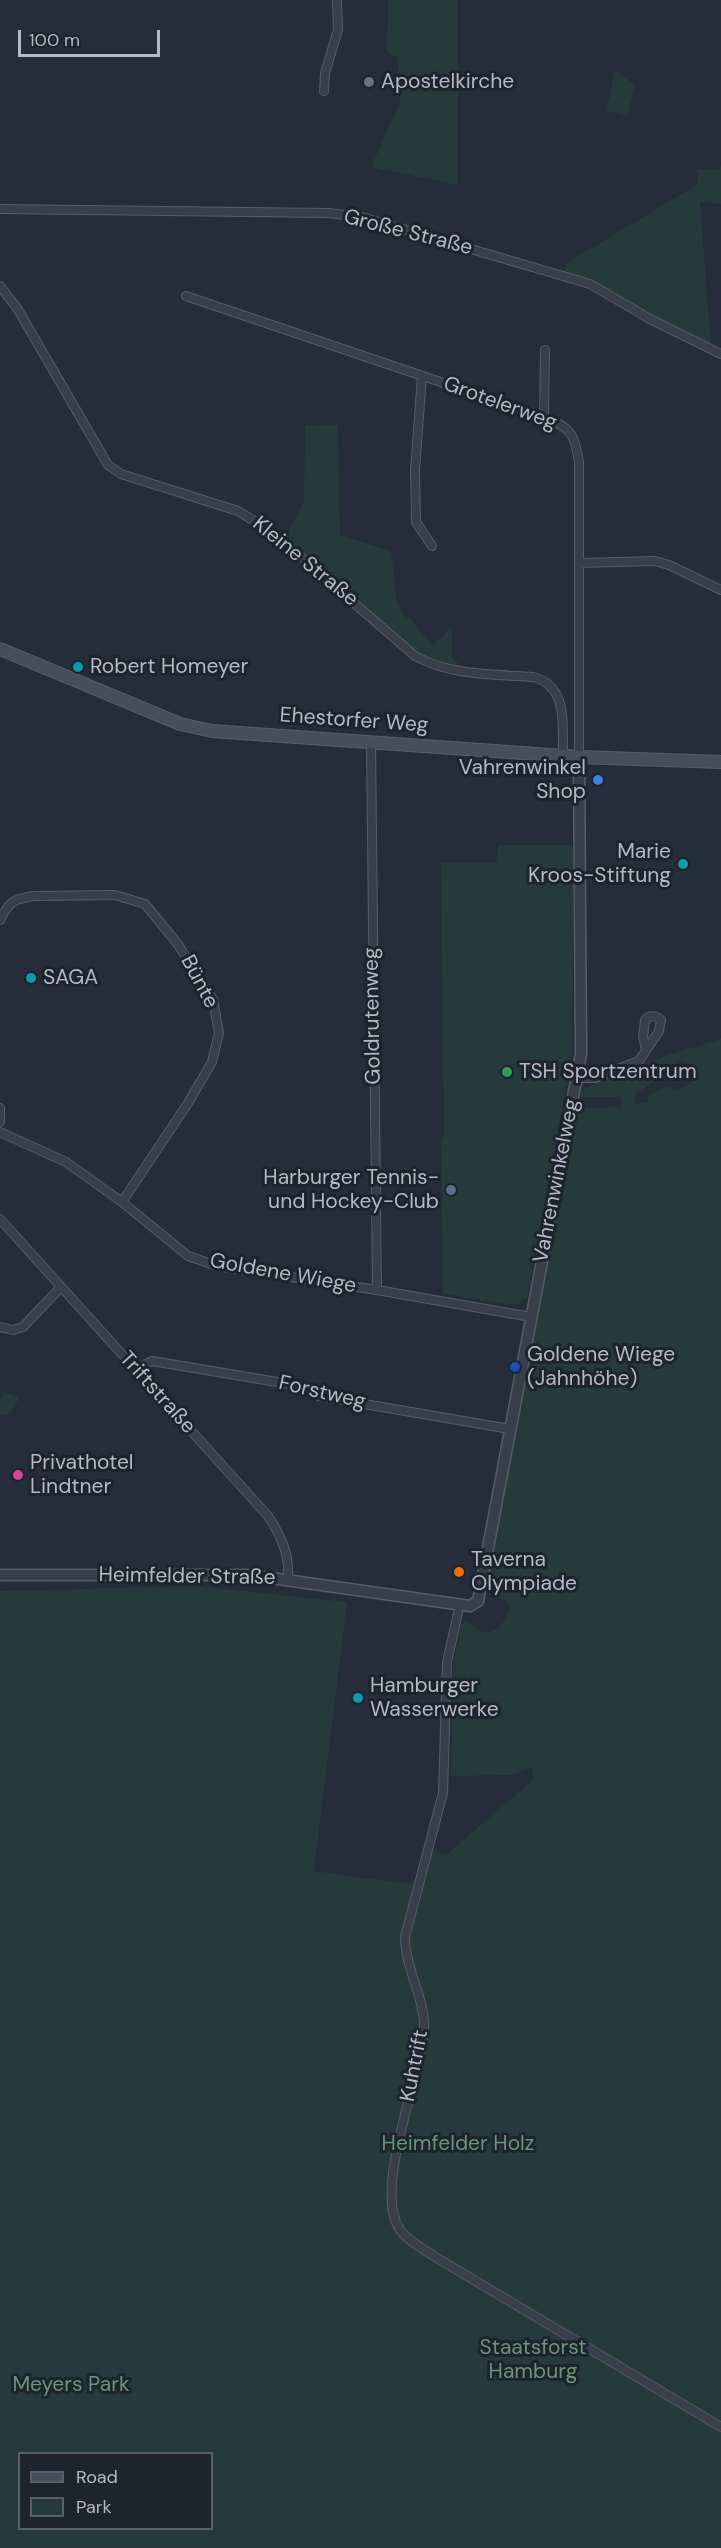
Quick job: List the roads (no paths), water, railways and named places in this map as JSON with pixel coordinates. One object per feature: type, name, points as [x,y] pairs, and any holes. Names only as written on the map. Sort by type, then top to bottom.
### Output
[{"type":"main road","name":"Ehestorfer Weg","points":[[0,649],[189,726],[224,732],[579,757],[721,762]]},
{"type":"street","points":[[324,91],[325,73],[338,30],[338,0]]},
{"type":"street","name":"Große Straße","points":[[0,209],[328,213],[372,219],[590,284],[650,319],[721,354]]},
{"type":"street","name":"Kleine Straße","points":[[0,286],[17,308],[108,465],[121,474],[238,511],[252,518],[272,532],[416,656],[430,664],[449,670],[545,680],[552,686],[561,705],[563,756]]},
{"type":"street","name":"Grotelerweg","points":[[186,296],[562,424],[576,442],[579,462],[579,757]]},
{"type":"street","points":[[544,417],[545,351]]},
{"type":"street","points":[[422,376],[415,470],[416,522],[432,546]]},
{"type":"street","points":[[579,563],[655,561],[669,565],[721,590]]},
{"type":"street","name":"Goldrutenweg","points":[[371,742],[377,1290]]},
{"type":"street","name":"Vahrenwinkelweg","points":[[478,1600],[581,1054],[579,757]]},
{"type":"street","name":"Bünte","points":[[0,920],[9,903],[34,896],[115,896],[145,904],[177,943],[213,1000],[219,1033],[212,1062],[188,1103],[122,1202]]},
{"type":"street","points":[[577,1078],[595,1078],[627,1067],[639,1061],[646,1049]]},
{"type":"street","points":[[0,1108],[0,1122]]},
{"type":"street","name":"Goldene Wiege","points":[[0,1132],[66,1162],[122,1202],[188,1256],[217,1266],[377,1290],[531,1317]]},
{"type":"street","name":"Triftstraße","points":[[0,1219],[268,1516],[288,1558],[288,1579]]},
{"type":"street","points":[[0,1327],[14,1330],[23,1327],[61,1287]]},
{"type":"street","name":"Forstweg","points":[[137,1370],[152,1361],[307,1387],[318,1396],[510,1429]]},
{"type":"street","name":"Heimfelder Straße","points":[[0,1575],[250,1575],[472,1606],[478,1600]]},
{"type":"street","name":"Kuhtrift","points":[[460,1604],[447,1671],[443,1793],[405,1937],[407,1958],[424,2025],[419,2065],[395,2159],[392,2185],[395,2216],[400,2230],[436,2258],[721,2427]]},
{"type":"place","name":"Apostelkirche","points":[[369,82]]},
{"type":"place","name":"Robert Homeyer","points":[[78,667]]},
{"type":"place","name":"Vahrenwinkel Shop","points":[[598,780]]},
{"type":"place","name":"Marie Kroos-Stiftung","points":[[683,864]]},
{"type":"place","name":"SAGA","points":[[31,978]]},
{"type":"place","name":"TSH Sportzentrum","points":[[507,1072]]},
{"type":"place","name":"Harburger Tennis- und Hockey-Club","points":[[451,1190]]},
{"type":"place","name":"Goldene Wiege (Jahnhöhe)","points":[[515,1367]]},
{"type":"place","name":"Privathotel Lindtner","points":[[18,1475]]},
{"type":"place","name":"Taverna Olympiade","points":[[459,1572]]},
{"type":"place","name":"Hamburger Wasserwerke","points":[[358,1698]]},
{"type":"park label","name":"Heimfelder Holz","points":[[458,2144]]},
{"type":"park label","name":"Staatsforst Hamburg","points":[[533,2360]]},
{"type":"park label","name":"Meyers Park","points":[[71,2385]]}]
